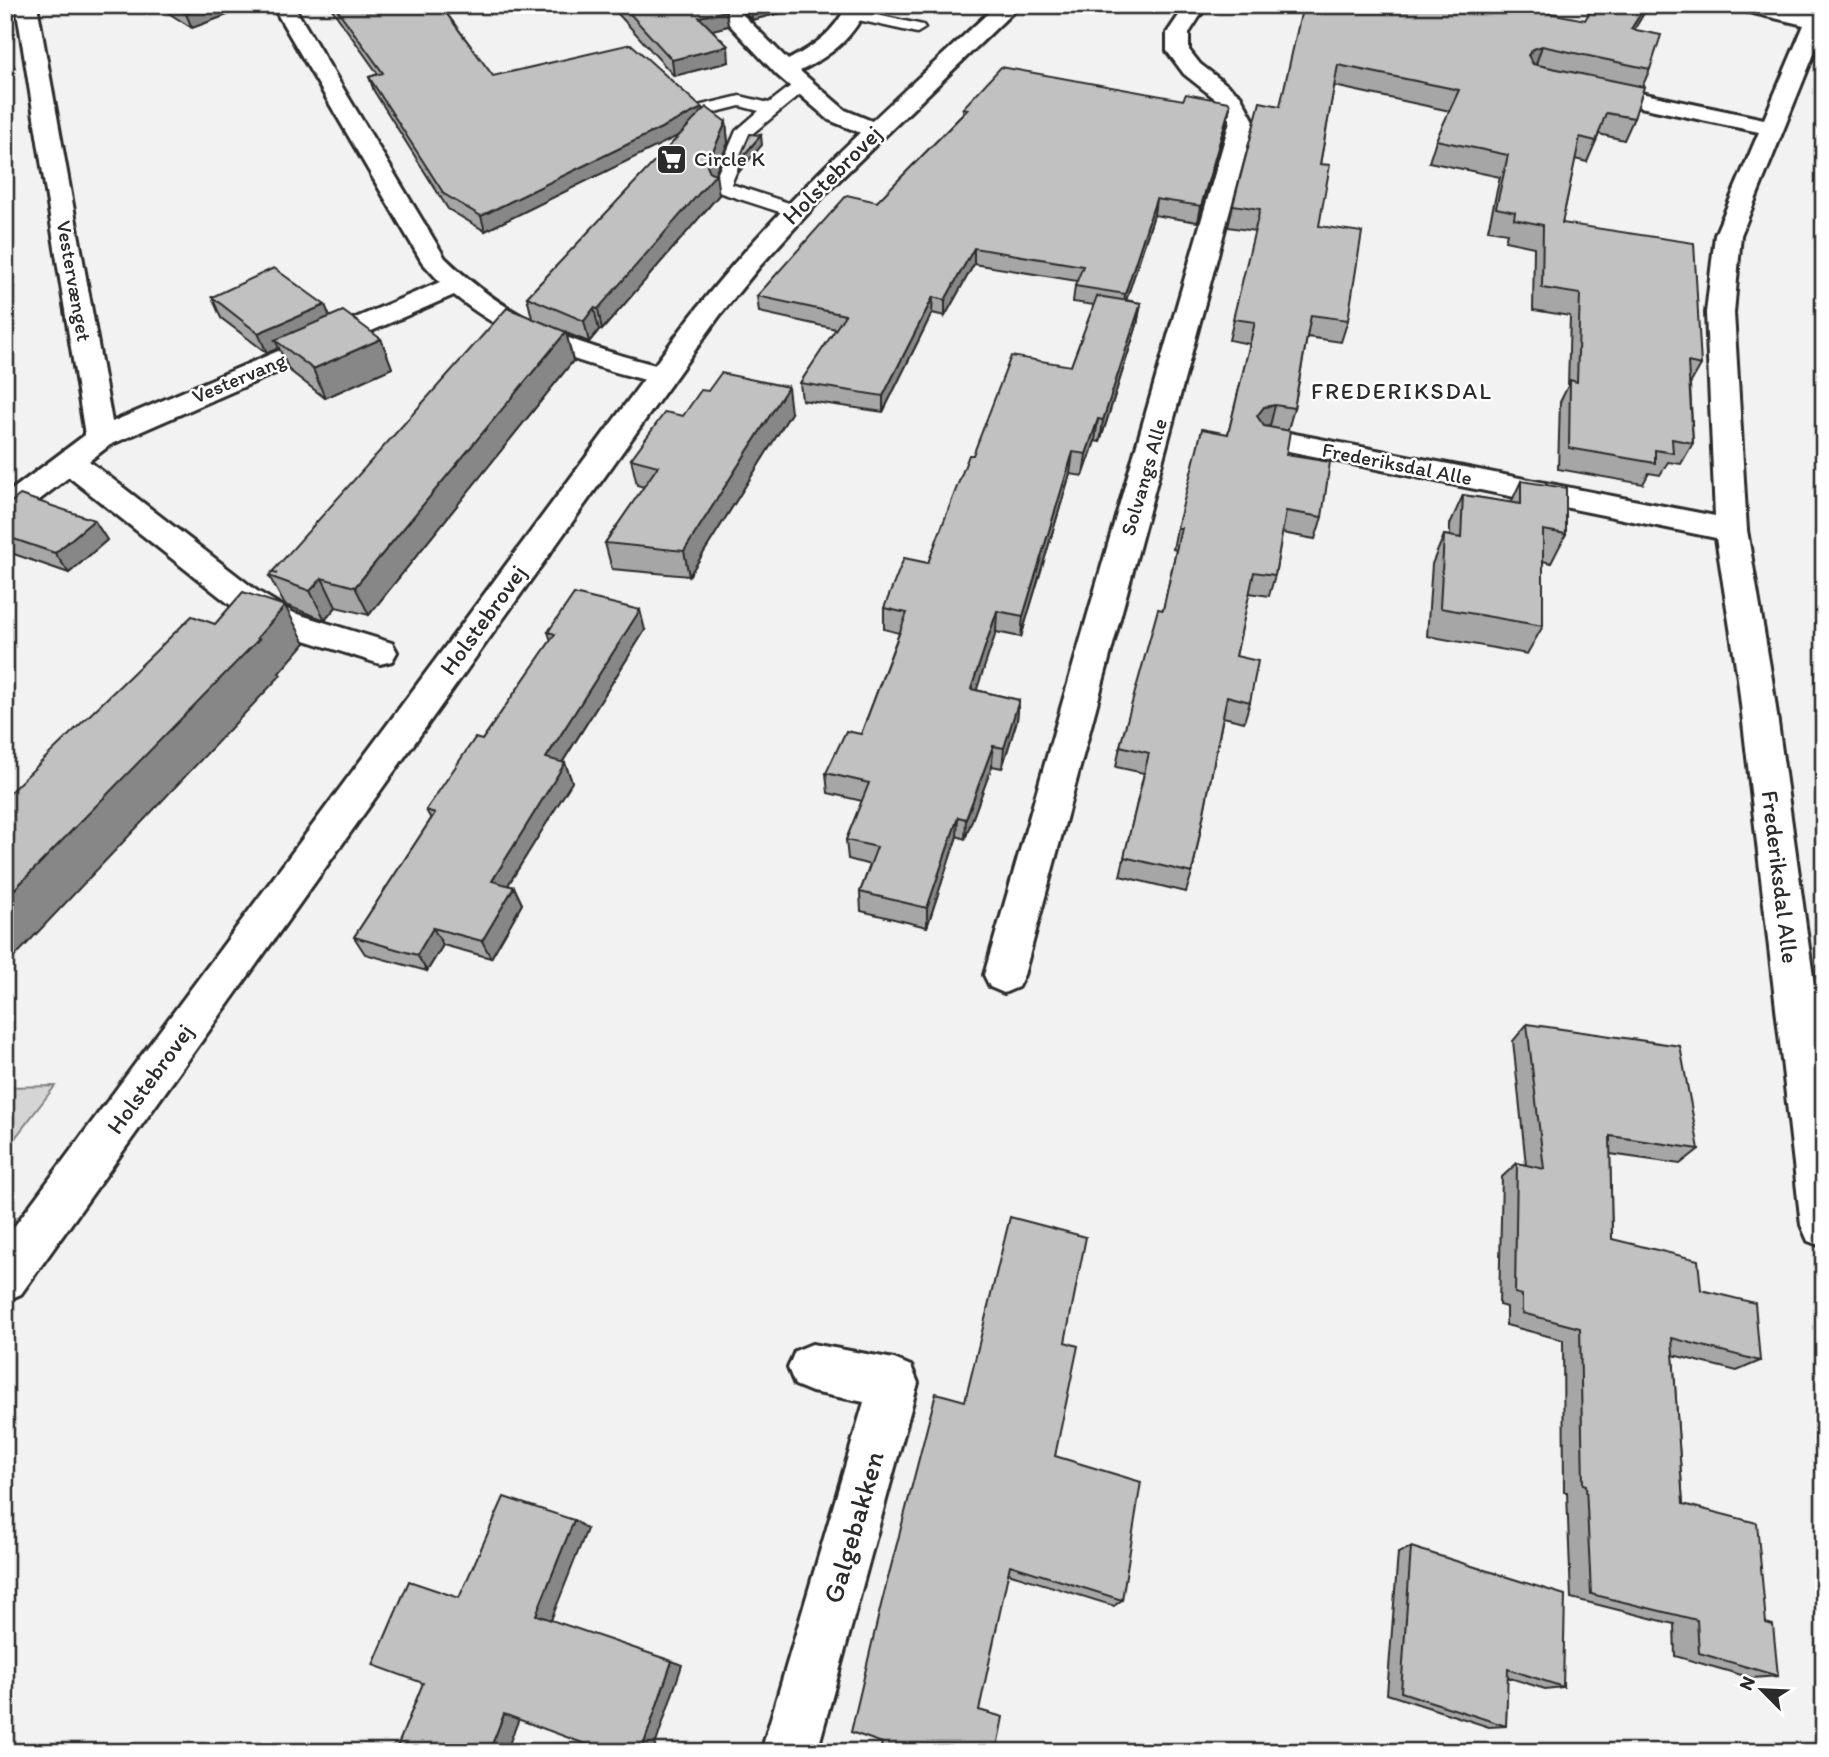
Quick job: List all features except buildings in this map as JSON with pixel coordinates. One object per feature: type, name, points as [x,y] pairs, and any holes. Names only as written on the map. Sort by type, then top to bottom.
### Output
[{"type":"street","name":"Vestervænget","points":[[26,5],[100,438]]},
{"type":"street","points":[[282,5],[435,262],[456,285],[498,317],[543,341],[583,355],[661,375]]},
{"type":"street","points":[[721,5],[836,115],[876,131]]},
{"type":"street","name":"Holstebrovej","points":[[5,1279],[661,375],[760,248],[876,131],[1010,5]]},
{"type":"street","name":"Solvangs Alle","points":[[1004,975],[1242,121],[1232,100],[1192,69],[1178,51],[1178,33],[1197,5]]},
{"type":"street","points":[[1743,5],[1819,13]]},
{"type":"street","points":[[794,77],[841,37],[856,10]]},
{"type":"street","name":"Frederiksdal Alle","points":[[1819,13],[1728,235],[1720,313],[1731,530],[1755,679],[1824,1225]]},
{"type":"street","points":[[1566,84],[1771,128]]},
{"type":"street","name":"Vestervang","points":[[100,438],[456,285]]},
{"type":"street","points":[[5,511],[100,438]]},
{"type":"street","name":"Frederiksdal Alle","points":[[1269,438],[1731,530]]},
{"type":"street","points":[[70,462],[254,605],[282,621],[380,652]]},
{"type":"street","name":"Galgebakken","points":[[789,1752],[894,1382],[812,1368]]},
{"type":"lane","points":[[856,10],[917,28]]},
{"type":"lane","points":[[794,77],[772,109],[745,131],[720,187],[795,211]]},
{"type":"lane","points":[[704,110],[740,101],[772,109]]},
{"type":"shaded area","points":[[55,1086],[5,1151],[5,1087]]},
{"type":"place","name":"Circle K","points":[[671,159]]},
{"type":"district","name":"FREDERIKSDAL","points":[[1402,391]]}]
